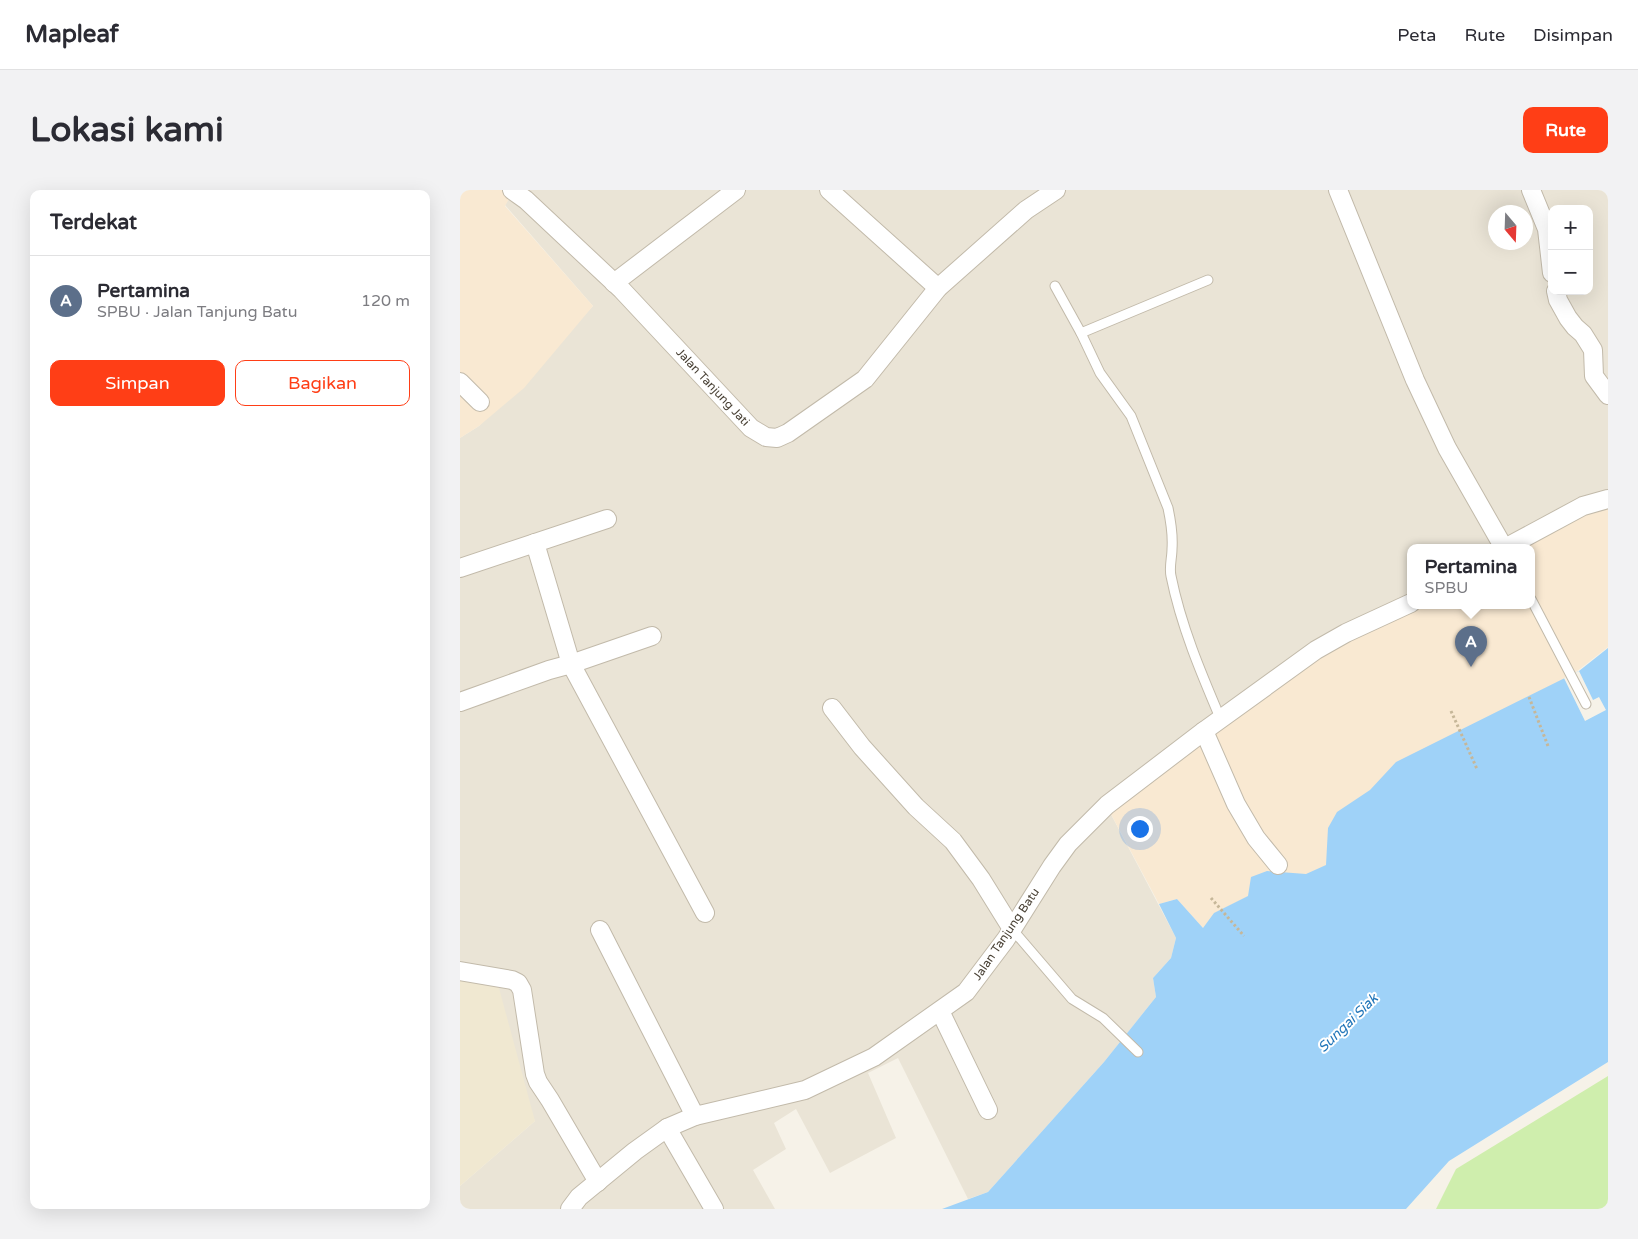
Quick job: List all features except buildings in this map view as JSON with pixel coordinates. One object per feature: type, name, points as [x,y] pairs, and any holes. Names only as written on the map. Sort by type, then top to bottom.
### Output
[{"type":"street","name":"Jalan Tanjung Jati","points":[[512,190],[526,200],[614,283],[751,428],[766,436],[777,438],[802,424],[865,379],[938,288],[1026,210],[1056,190]]},
{"type":"street","points":[[614,283],[736,190]]},
{"type":"street","points":[[829,190],[938,288]]},
{"type":"street","points":[[1338,190],[1419,388],[1447,448],[1503,544]]},
{"type":"street","points":[[1531,190],[1547,229],[1549,250]]},
{"type":"street","points":[[1557,295],[1568,318],[1583,334],[1593,350],[1608,395]]},
{"type":"street","points":[[460,382],[480,402]]},
{"type":"street","points":[[1512,544],[1583,506],[1608,499]]},
{"type":"street","points":[[460,568],[607,519]]},
{"type":"street","points":[[534,543],[571,664],[705,913]]},
{"type":"street","name":"Jalan Tanjung Batu","points":[[570,1209],[579,1197],[635,1151],[667,1128],[695,1116],[805,1090],[874,1057],[966,992],[1012,929],[1068,844],[1107,805],[1204,731],[1316,650],[1346,633],[1407,605]]},
{"type":"street","points":[[460,702],[652,636]]},
{"type":"street","points":[[832,708],[862,747],[916,807],[954,841],[981,879],[1012,929]]},
{"type":"street","points":[[1204,731],[1236,804],[1256,838],[1278,865]]},
{"type":"street","points":[[600,930],[695,1116]]},
{"type":"street","points":[[460,971],[512,980],[518,983],[522,990],[535,1074],[538,1082],[598,1182]]},
{"type":"street","points":[[940,1010],[988,1110]]},
{"type":"street","points":[[667,1128],[714,1209]]},
{"type":"lane","points":[[1081,333],[1208,280]]},
{"type":"lane","points":[[1054,286],[1081,333],[1100,373],[1132,416],[1168,508],[1172,523],[1170,573],[1192,653],[1221,720]]},
{"type":"lane","points":[[1535,606],[1586,704]]},
{"type":"lane","points":[[1012,929],[1072,999],[1103,1018],[1138,1052]]},
{"type":"path","points":[[1529,697],[1548,746]]},
{"type":"path","points":[[1451,711],[1477,769]]},
{"type":"path","points":[[1211,898],[1244,936]]},
{"type":"shaded area","points":[[460,190],[514,190],[505,206],[593,306],[524,388],[479,426],[460,438]]},
{"type":"shaded area","points":[[514,190],[1608,190],[1608,509],[1587,513],[1510,544],[1407,544],[1407,603],[1105,803],[1176,938],[1171,958],[1153,978],[1156,997],[1104,1062],[988,1192],[968,1199],[898,1058],[868,1073],[896,1138],[830,1173],[796,1109],[774,1123],[786,1149],[753,1170],[775,1209],[460,1209],[460,1186],[535,1121],[460,971],[460,438],[479,426],[593,306],[505,205]]},
{"type":"shaded area","points":[[1608,509],[1608,647],[1327,865],[1203,928],[1177,899],[1159,904],[1105,803],[1286,671],[1407,608],[1535,609],[1535,544],[1510,544],[1587,513]]},
{"type":"shaded area","points":[[460,971],[496,977],[535,1121],[460,1186]]},
{"type":"green space","points":[[1608,1076],[1608,1209],[1436,1209],[1456,1169]]},
{"type":"water","name":"Sungai Siak","points":[[1608,648],[1608,1062],[1449,1161],[1406,1209],[942,1209],[988,1192],[1104,1062],[1156,997],[1153,978],[1171,958],[1176,938],[1159,904],[1177,899],[1203,928],[1214,913],[1248,896],[1251,877],[1267,871],[1306,874],[1326,865],[1328,828],[1337,812],[1370,790],[1396,762],[1579,671]]},
{"type":"pier","points":[[1579,671],[1593,700],[1599,697],[1606,710],[1585,721],[1564,678]]},
{"type":"place","name":"Pertamina","points":[[1471,667]]}]
